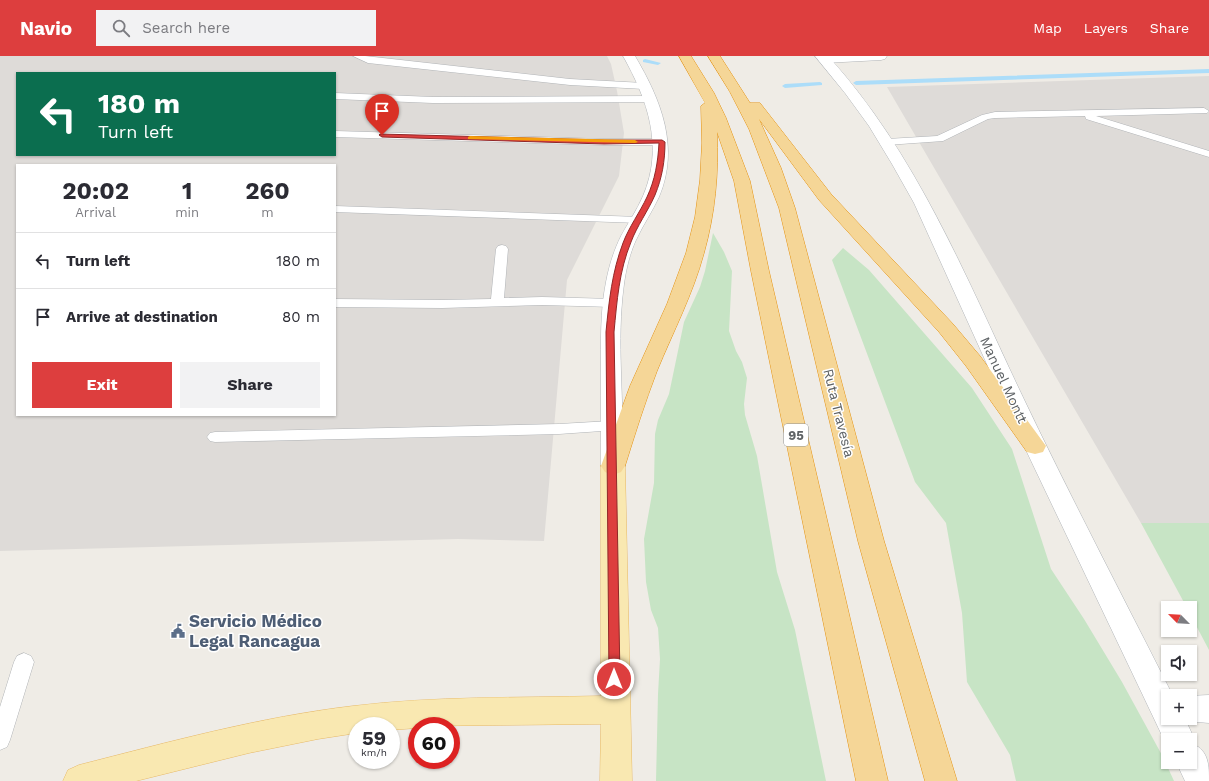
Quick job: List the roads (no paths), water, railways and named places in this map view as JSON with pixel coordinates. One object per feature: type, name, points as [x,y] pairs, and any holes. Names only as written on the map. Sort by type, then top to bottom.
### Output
[{"type":"highway","name":"95","points":[[685,56],[707,93],[719,118],[742,181],[763,287],[872,781]]},
{"type":"highway","name":"Ruta Travesía","points":[[714,56],[736,88],[764,143],[787,208],[871,541],[941,781]]},
{"type":"highway","points":[[736,88],[768,121],[826,197],[946,328],[998,394],[1035,446]]},
{"type":"highway","points":[[613,466],[641,387],[694,255],[702,224],[707,195],[710,141],[707,93]]},
{"type":"main road","points":[[613,466],[616,781]]},
{"type":"main road","points":[[78,781],[238,741],[352,720],[436,714],[615,710]]},
{"type":"street","points":[[613,466],[610,332],[615,284],[620,263],[628,241],[651,196],[658,179],[662,160],[662,142],[658,119],[629,56]]},
{"type":"street","points":[[822,58],[881,56]]},
{"type":"street","name":"Manuel Montt","points":[[822,58],[859,101],[887,142],[922,203],[1035,446],[1161,691]]},
{"type":"street","points":[[1197,710],[1209,709]]},
{"type":"street","points":[[1196,769],[1202,781]]},
{"type":"lane","points":[[357,56],[368,60],[555,80],[647,93]]},
{"type":"lane","points":[[336,96],[433,100],[647,93]]},
{"type":"lane","points":[[887,142],[939,139],[985,117],[995,115],[1204,111]]},
{"type":"lane","points":[[1077,113],[1209,154]]},
{"type":"lane","points":[[336,134],[604,142],[662,142]]},
{"type":"lane","points":[[336,209],[638,220]]},
{"type":"lane","points":[[497,302],[502,249]]},
{"type":"lane","points":[[336,303],[542,301],[613,304]]},
{"type":"lane","points":[[214,437],[559,429],[611,426]]},
{"type":"lane","points":[[0,740],[24,662]]},
{"type":"waterway","points":[[645,61],[658,63]]},
{"type":"waterway","points":[[856,83],[1209,71]]},
{"type":"waterway","points":[[785,86],[820,84]]},
{"type":"place","name":"Servicio Médico Legal Rancagua","points":[[178,631]]}]
